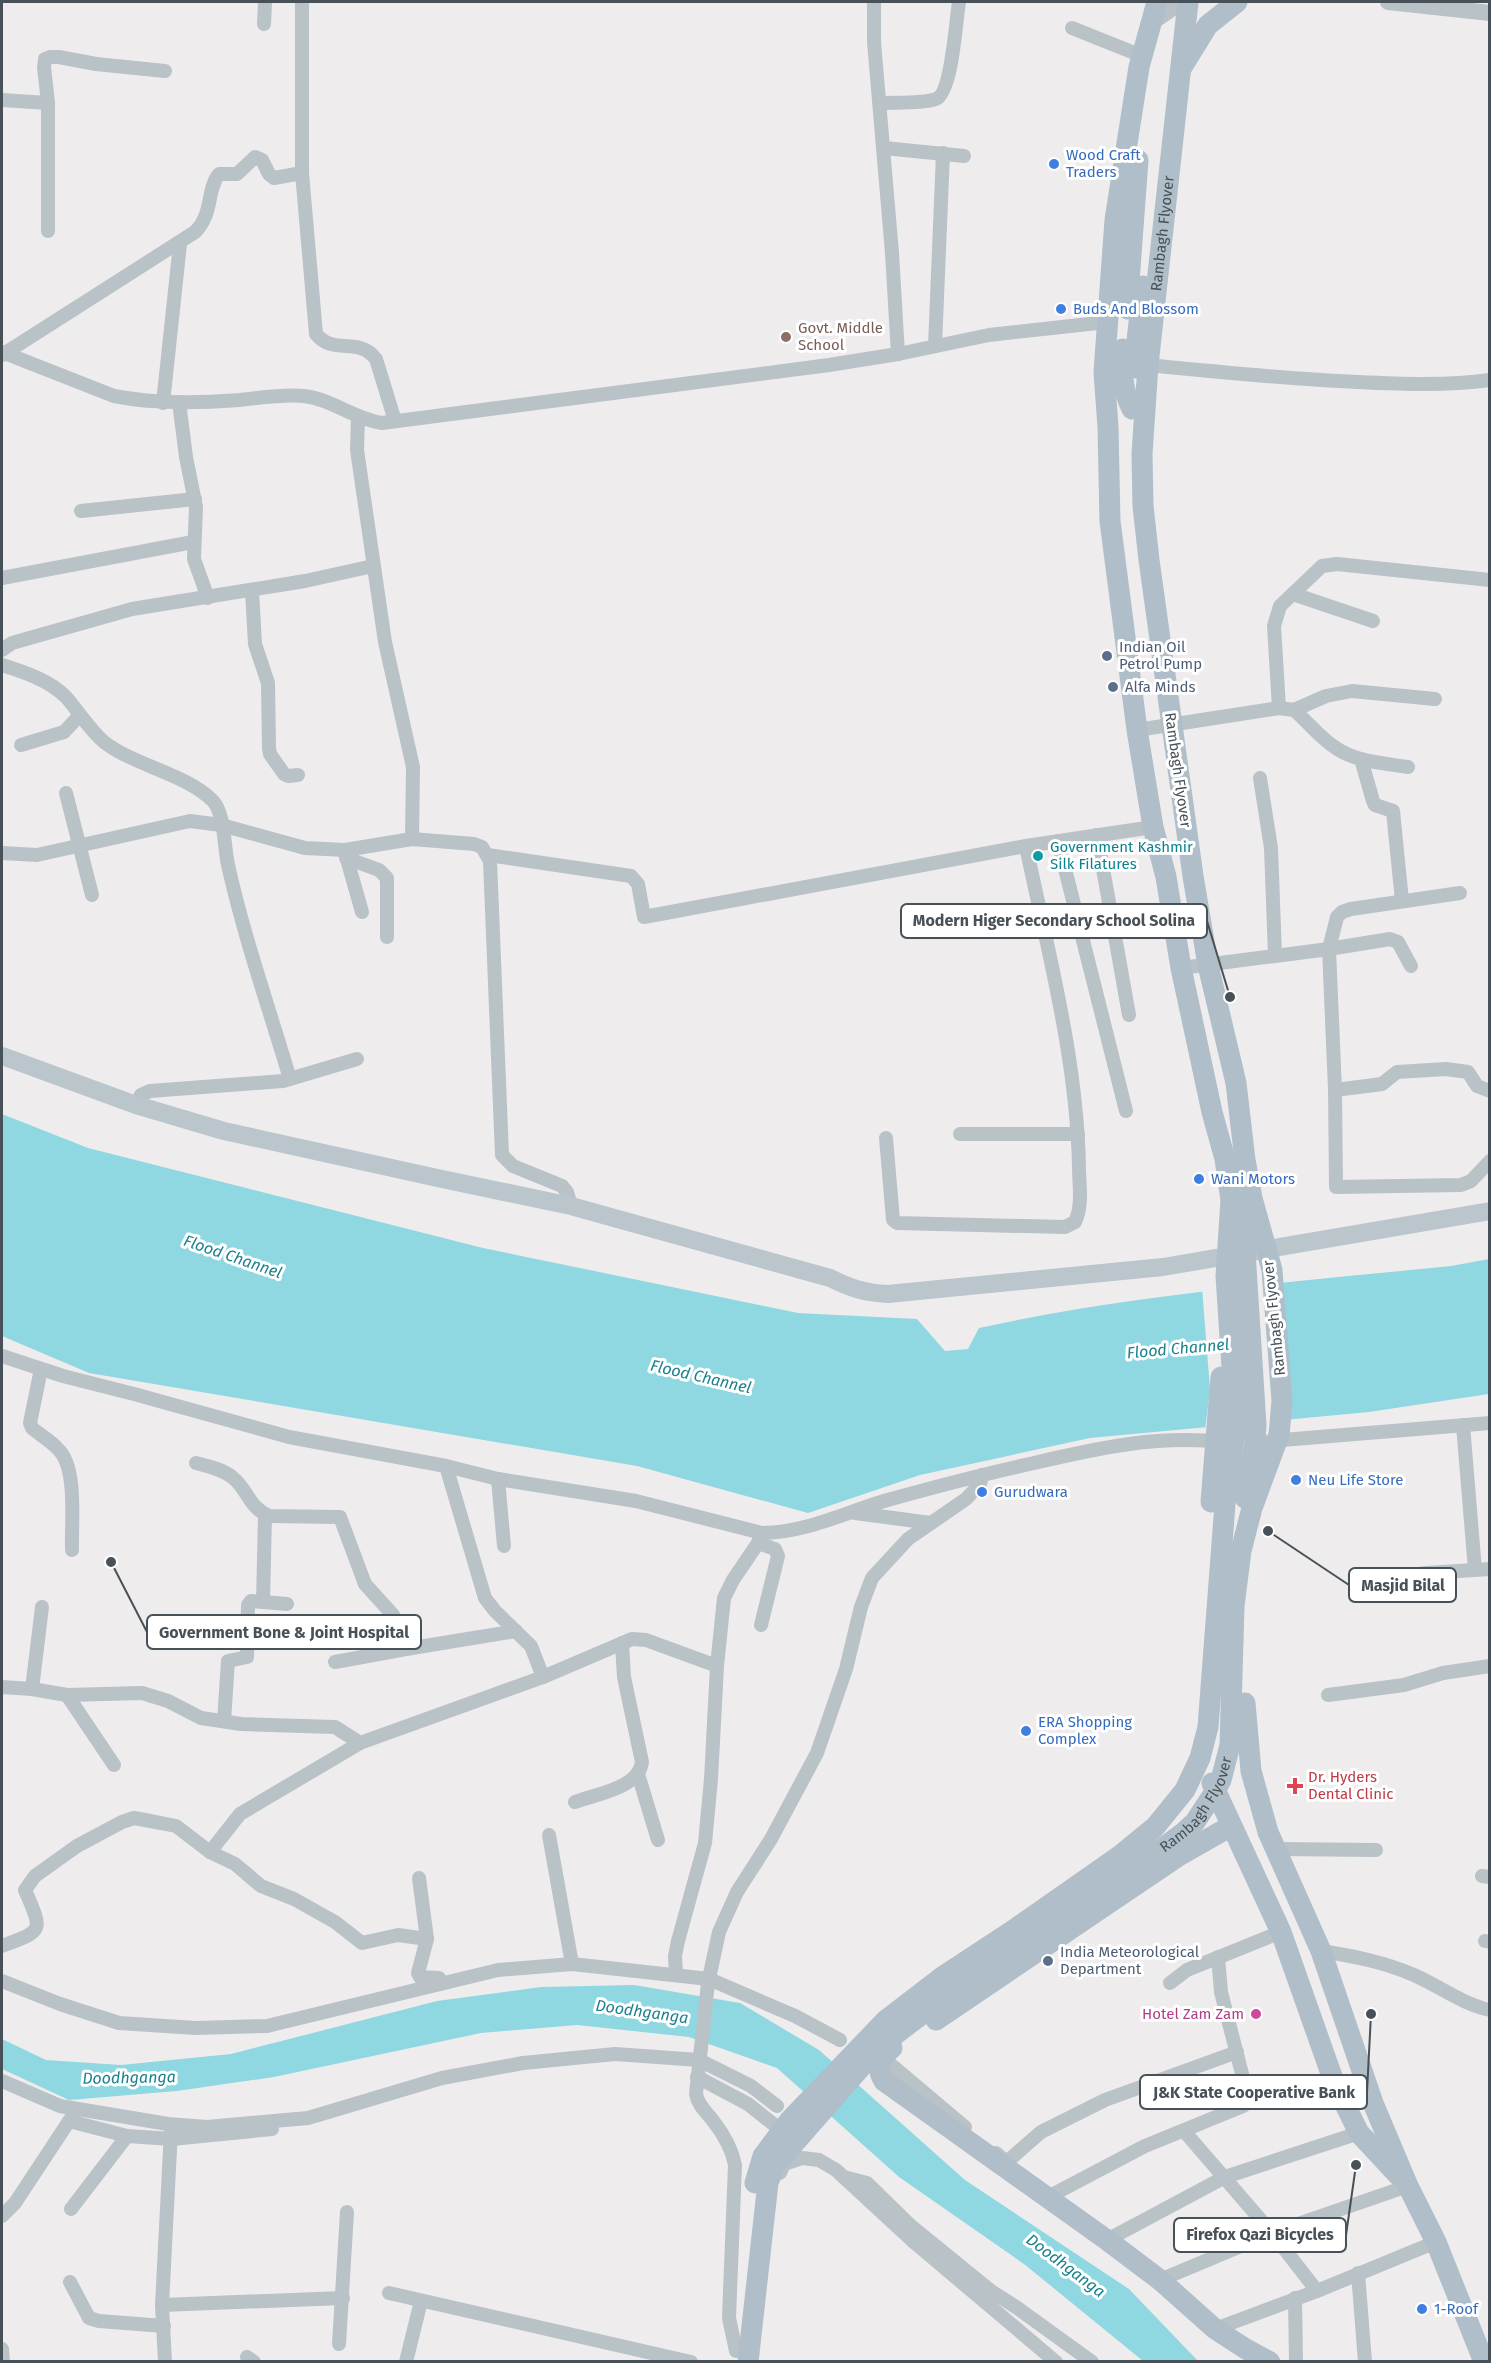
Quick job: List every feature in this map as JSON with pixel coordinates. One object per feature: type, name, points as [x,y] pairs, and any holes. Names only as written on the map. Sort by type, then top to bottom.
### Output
[{"type":"main road","name":"Rambagh Flyover","points":[[1175,2],[1136,336],[1130,507],[1138,584],[1185,906],[1216,1062],[1225,1130],[1212,1263],[1221,1392],[1193,1741],[1281,1932],[1334,2082],[1359,2133],[1408,2186]]},
{"type":"main road","points":[[1182,2],[1175,36],[1143,338],[1137,499],[1143,577],[1163,726],[1188,890],[1221,1055],[1245,1222],[1236,1265]]},
{"type":"main road","name":"Rambagh Flyover","points":[[892,2026],[1148,1859],[1195,1822],[1215,1793],[1221,1780],[1230,1745],[1234,1606],[1241,1551],[1252,1509],[1279,1435],[1282,1401],[1272,1270],[1252,1198],[1236,1083],[1206,954],[1143,506],[1142,454],[1148,365],[1178,74],[1188,2]]},
{"type":"main road","points":[[1178,74],[1208,25],[1237,2]]},
{"type":"main road","points":[[1155,11],[1137,77],[1115,220],[1104,372],[1110,521],[1137,730],[1153,827],[1166,878],[1181,968],[1212,1112],[1225,1159],[1231,1200],[1245,1434],[1241,1567],[1246,1611],[1244,1672],[1246,1731],[1251,1771],[1268,1832],[1285,1869],[1315,1949],[1354,2076],[1361,2092],[1373,2103],[1408,2186],[1436,2242],[1484,2361]]},
{"type":"main road","points":[[1132,409],[1124,394],[1122,362],[1135,180],[1146,84],[1137,77]]},
{"type":"main road","points":[[2,1056],[136,1105],[224,1131],[571,1206],[830,1278],[851,1289],[869,1293],[888,1294],[1163,1267],[1236,1265],[1490,1211]]},
{"type":"main road","points":[[790,2134],[790,2120],[942,1977],[1122,1854],[1155,1827],[1185,1790],[1200,1758],[1208,1727],[1226,1491],[1245,1434]]},
{"type":"main road","points":[[1230,1745],[1246,1803],[1315,1949]]},
{"type":"main road","points":[[980,1970],[992,1976],[1207,1829],[1229,1822]]},
{"type":"main road","points":[[863,2050],[898,2044],[1229,1822]]},
{"type":"main road","points":[[1258,1884],[1285,1869]]},
{"type":"main road","points":[[742,2354],[768,2182],[769,2160],[790,2134],[868,2059],[892,2026]]},
{"type":"main road","points":[[863,2050],[884,2081],[1107,2240],[1160,2280],[1215,2329],[1270,2361]]},
{"type":"street","points":[[264,24],[265,2]]},
{"type":"street","points":[[302,2],[302,173],[316,334],[322,342],[333,346],[361,347],[370,352],[375,358],[395,422]]},
{"type":"street","points":[[874,2],[874,42],[884,148],[898,354]]},
{"type":"street","points":[[880,103],[937,99],[942,95],[948,79],[959,2]]},
{"type":"street","points":[[1155,11],[1182,2]]},
{"type":"street","points":[[1175,36],[1202,19],[1248,2]]},
{"type":"street","points":[[1388,2],[1490,13]]},
{"type":"street","points":[[1072,28],[1143,56]]},
{"type":"street","points":[[48,231],[48,103],[45,59],[50,57],[165,71]]},
{"type":"street","points":[[2,100],[48,103]]},
{"type":"street","points":[[884,148],[964,156]]},
{"type":"street","points":[[935,346],[943,153]]},
{"type":"street","points":[[3,353],[180,244],[202,225],[209,207],[215,179],[219,174],[237,174],[255,157],[262,160],[269,174],[274,178],[302,173]]},
{"type":"street","points":[[163,403],[180,244]]},
{"type":"street","points":[[3,353],[114,396],[163,403],[304,396],[330,404],[358,417],[382,423],[898,354],[989,335],[1107,322]]},
{"type":"street","points":[[1148,365],[1302,380],[1462,384],[1490,380]]},
{"type":"street","points":[[179,402],[183,443],[195,499],[193,542],[196,568],[208,598]]},
{"type":"street","points":[[358,417],[357,450],[388,660],[411,749],[412,839]]},
{"type":"street","points":[[81,511],[195,499]]},
{"type":"street","points":[[2,578],[193,542]]},
{"type":"street","points":[[1279,708],[1275,619],[1280,606],[1316,571],[1329,564],[1490,580]]},
{"type":"street","points":[[2,650],[12,643],[132,609],[252,591],[373,566]]},
{"type":"street","points":[[252,591],[255,644],[268,683],[270,754],[284,774],[298,775]]},
{"type":"street","points":[[1293,594],[1373,621]]},
{"type":"street","points":[[2,665],[29,674],[52,686],[65,696],[92,731],[117,751],[175,778],[212,799],[218,809],[235,896],[290,1078]]},
{"type":"street","points":[[1137,730],[1279,708],[1294,710],[1326,696],[1352,691],[1435,699]]},
{"type":"street","points":[[1294,710],[1335,748],[1361,759],[1407,767]]},
{"type":"street","points":[[21,746],[64,732],[80,715]]},
{"type":"street","points":[[1361,759],[1375,805],[1393,811],[1402,901]]},
{"type":"street","points":[[1260,778],[1270,848],[1275,955]]},
{"type":"street","points":[[66,793],[92,895]]},
{"type":"street","points":[[2,853],[32,856],[190,821],[221,825],[305,848],[345,854],[379,870],[387,878],[387,937]]},
{"type":"street","points":[[488,855],[631,876],[638,884],[644,916],[1026,846],[1153,827]]},
{"type":"street","points":[[1097,835],[1129,1015]]},
{"type":"street","points":[[345,854],[412,839],[474,844],[482,847],[488,855],[502,1155],[513,1166],[562,1186],[567,1192],[571,1206]]},
{"type":"street","points":[[1058,842],[1126,1111]]},
{"type":"street","points":[[886,1138],[893,1220],[897,1223],[1065,1227],[1075,1222],[1079,1214],[1078,1134],[1065,1032],[1026,846]]},
{"type":"street","points":[[345,854],[362,912]]},
{"type":"street","points":[[1460,893],[1342,912],[1337,917],[1329,949],[1335,1090],[1336,1187],[1461,1185],[1471,1181],[1490,1161]]},
{"type":"street","points":[[1181,968],[1395,939],[1403,948],[1411,966]]},
{"type":"street","points":[[136,1105],[141,1095],[150,1092],[283,1081],[357,1059]]},
{"type":"street","points":[[1335,1090],[1382,1084],[1397,1072],[1446,1069],[1468,1072],[1477,1086],[1489,1091]]},
{"type":"street","points":[[960,1134],[1078,1134]]},
{"type":"street","points":[[2,1356],[41,1369],[289,1437],[446,1466],[498,1479],[636,1502],[760,1538],[773,1548],[778,1556],[761,1625]]},
{"type":"street","points":[[41,1369],[30,1423],[32,1428],[59,1449],[68,1464],[71,1482],[72,1550]]},
{"type":"street","points":[[676,1974],[675,1956],[678,1941],[705,1842],[717,1666],[726,1591],[760,1538],[982,1475],[1133,1443],[1245,1434],[1490,1423]]},
{"type":"street","points":[[1463,1425],[1475,1570]]},
{"type":"street","points":[[196,1463],[219,1470],[232,1477],[251,1504],[265,1515],[340,1517],[365,1584],[393,1615],[406,1649]]},
{"type":"street","points":[[446,1466],[485,1598],[531,1646],[543,1677]]},
{"type":"street","points":[[742,2354],[729,2318],[735,2165],[729,2144],[697,2103],[697,2077],[709,1981],[719,1932],[737,1892],[771,1839],[817,1752],[846,1669],[861,1607],[872,1578],[908,1539],[966,1499],[980,1484],[982,1475]]},
{"type":"street","points":[[498,1479],[504,1546]]},
{"type":"street","points":[[850,1512],[931,1523]]},
{"type":"street","points":[[264,1602],[265,1515]]},
{"type":"street","points":[[1407,1583],[1419,1574],[1490,1569]]},
{"type":"street","points":[[224,1721],[228,1661],[247,1657],[248,1605],[251,1601],[287,1604]]},
{"type":"street","points":[[32,1689],[42,1607]]},
{"type":"street","points":[[335,1662],[516,1631]]},
{"type":"street","points":[[210,1852],[240,1814],[360,1743],[543,1677],[632,1639],[646,1640],[717,1666]]},
{"type":"street","points":[[622,1643],[624,1677],[642,1762],[638,1774],[658,1840]]},
{"type":"street","points":[[1328,1695],[1404,1685],[1443,1674],[1490,1666]]},
{"type":"street","points":[[2,1687],[67,1695],[142,1693],[168,1701],[201,1718],[241,1724],[335,1727],[360,1743]]},
{"type":"street","points":[[67,1695],[114,1765]]},
{"type":"street","points":[[575,1802],[622,1785],[638,1774]]},
{"type":"street","points":[[2,1946],[30,1936],[36,1930],[37,1917],[25,1890],[35,1876],[77,1846],[134,1818],[176,1826],[210,1852],[235,1864],[261,1886],[294,1899],[334,1922],[362,1943],[398,1935],[428,1939]]},
{"type":"street","points":[[549,1835],[572,1964]]},
{"type":"street","points":[[1276,1849],[1376,1850]]},
{"type":"street","points":[[419,1878],[428,1939],[418,1969],[420,1977],[463,1978]]},
{"type":"street","points":[[1170,1983],[1187,1970],[1281,1932]]},
{"type":"street","points":[[1315,1949],[1364,1958],[1401,1970],[1463,2001],[1490,2010]]},
{"type":"street","points":[[1047,2198],[1145,2146],[1243,2106],[1250,2101],[1221,1992],[1218,1957]]},
{"type":"street","points":[[2,1980],[60,2004],[119,2023],[196,2028],[267,2026],[498,1970],[572,1964],[676,1974],[709,1981],[795,2016],[863,2050],[1006,2161],[1041,2132],[1105,2100],[1237,2052]]},
{"type":"street","points":[[2,2081],[60,2106],[73,2115],[127,2136],[172,2139],[249,2133],[288,2127],[308,2118],[442,2078],[523,2063],[615,2054],[700,2054],[751,2086],[777,2106]]},
{"type":"street","points":[[697,2077],[748,2104],[790,2134],[819,2160],[844,2177],[915,2243],[1056,2361]]},
{"type":"street","points":[[73,2115],[207,2127],[308,2118]]},
{"type":"street","points":[[2,2216],[15,2203],[73,2115]]},
{"type":"street","points":[[165,2361],[162,2305],[171,2124]]},
{"type":"street","points":[[1184,2131],[1225,2176],[1317,2291]]},
{"type":"street","points":[[1107,2240],[1225,2176],[1359,2133]]},
{"type":"street","points":[[71,2209],[127,2136]]},
{"type":"street","points":[[742,2354],[759,2329],[776,2184],[784,2164],[802,2158],[819,2160]]},
{"type":"street","points":[[844,2177],[867,2183],[911,2226],[991,2291],[1092,2361]]},
{"type":"street","points":[[1160,2280],[1272,2233],[1408,2186]]},
{"type":"street","points":[[339,2344],[347,2212]]},
{"type":"street","points":[[1215,2329],[1317,2291],[1436,2242]]},
{"type":"street","points":[[1358,2273],[1365,2361]]},
{"type":"street","points":[[70,2283],[89,2318],[99,2321],[164,2326]]},
{"type":"street","points":[[388,2293],[692,2361]]},
{"type":"street","points":[[162,2305],[343,2298]]},
{"type":"street","points":[[1295,2298],[1296,2361]]},
{"type":"street","points":[[406,2361],[421,2301]]},
{"type":"street","points":[[2,2349],[3,2361]]},
{"type":"water","name":"Flood Channel","points":[[2,1114],[88,1148],[483,1248],[798,1313],[917,1319],[945,1351],[968,1349],[979,1328],[1096,1306],[1214,1290],[1451,1266],[1489,1259],[1489,1394],[1369,1412],[1090,1438],[920,1475],[808,1513],[637,1466],[89,1373],[2,1336]]},
{"type":"water","name":"Doodhganga","points":[[634,1985],[740,2003],[819,2050],[965,2180],[1129,2289],[1198,2361],[1143,2361],[1024,2264],[899,2177],[777,2068],[689,2037],[577,2025],[481,2033],[274,2077],[177,2091],[69,2100],[2,2069],[2,2039],[46,2060],[121,2065],[231,2054],[437,2001],[541,1987]]},
{"type":"pier","points":[[1275,1281],[1284,1423],[1205,1431],[1210,1389],[1202,1288]]},
{"type":"place","name":"Wood Craft Traders","points":[[1054,164]]},
{"type":"place","name":"Buds And Blossom","points":[[1061,309]]},
{"type":"place","name":"Govt. Middle School","points":[[786,337]]},
{"type":"place","name":"Indian Oil Petrol Pump","points":[[1107,656]]},
{"type":"place","name":"Alfa Minds","points":[[1113,687]]},
{"type":"place","name":"Government Kashmir Silk Filatures","points":[[1038,856]]},
{"type":"place","name":"Modern Higer Secondary School Solina","points":[[1230,997]]},
{"type":"place","name":"Wani Motors","points":[[1199,1179]]},
{"type":"place","name":"Neu Life Store","points":[[1296,1480]]},
{"type":"place","name":"Gurudwara","points":[[982,1492]]},
{"type":"place","name":"Masjid Bilal","points":[[1268,1531]]},
{"type":"place","name":"Government Bone & Joint Hospital","points":[[111,1562]]},
{"type":"place","name":"ERA Shopping Complex","points":[[1026,1731]]},
{"type":"place","name":"Dr. Hyders Dental Clinic","points":[[1295,1786]]},
{"type":"place","name":"India Meteorological Department","points":[[1048,1961]]},
{"type":"place","name":"Hotel Zam Zam","points":[[1256,2014]]},
{"type":"place","name":"J&K State Cooperative Bank","points":[[1371,2014]]},
{"type":"place","name":"Firefox Qazi Bicycles","points":[[1356,2165]]},
{"type":"place","name":"1-Roof","points":[[1422,2309]]}]
